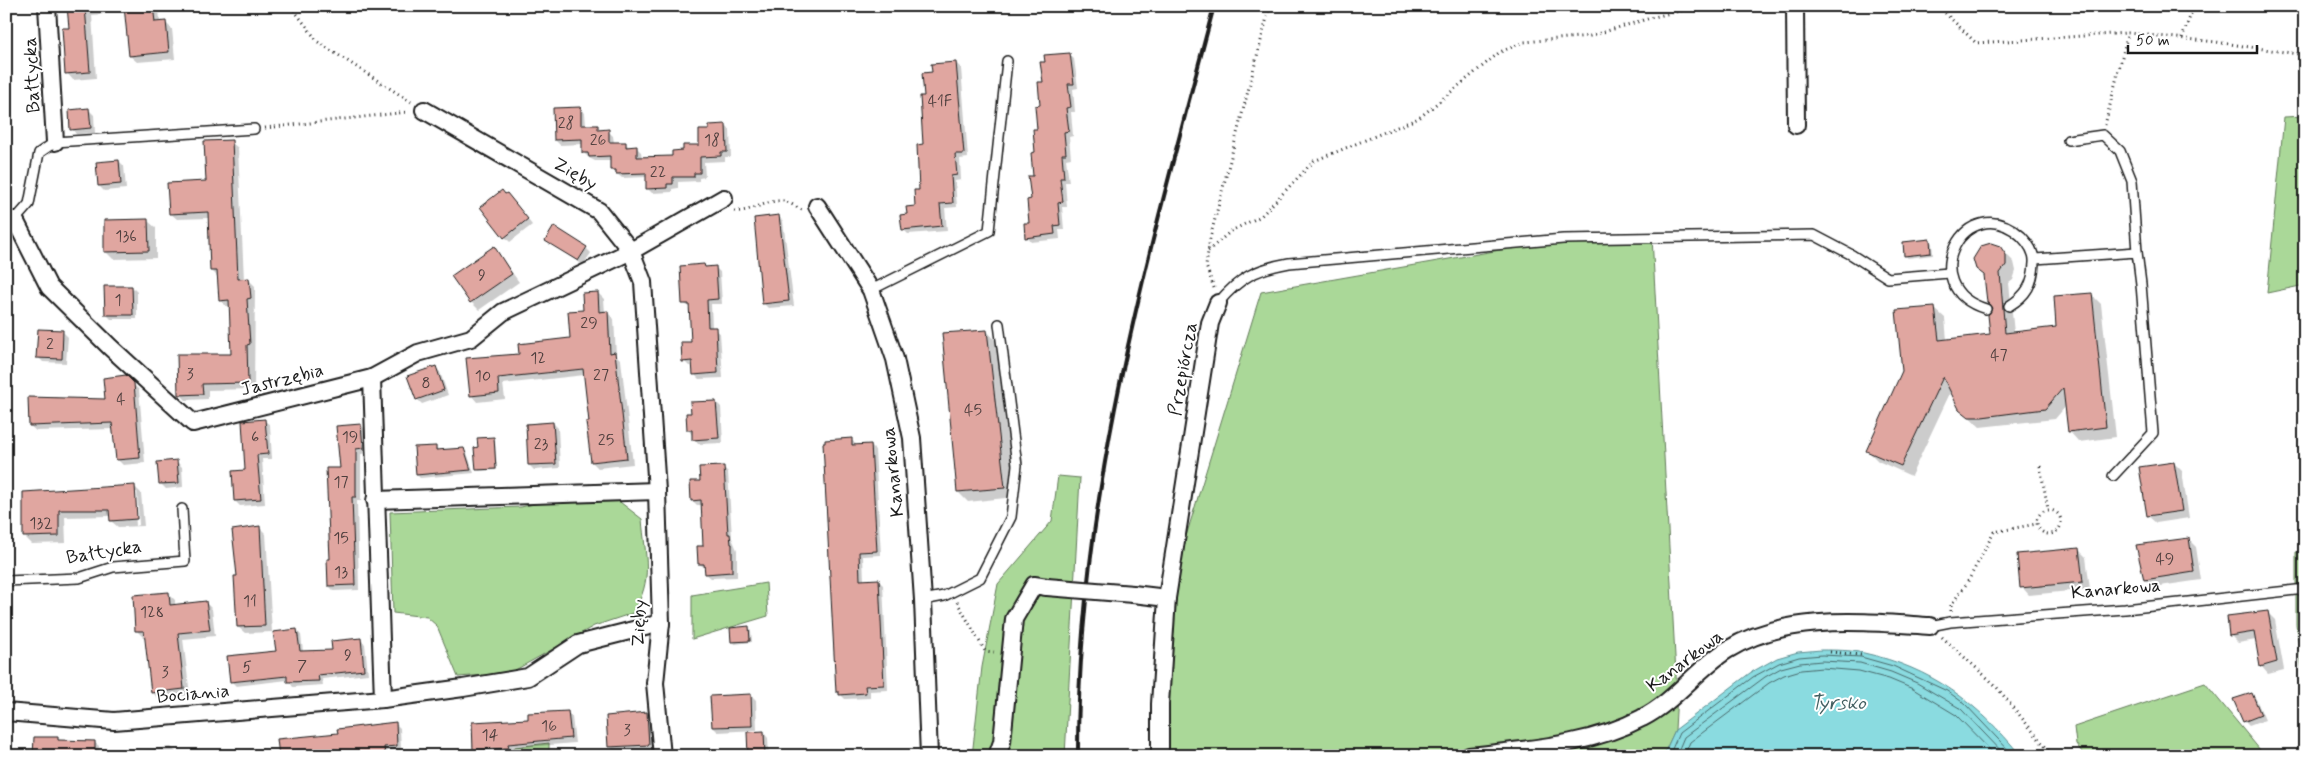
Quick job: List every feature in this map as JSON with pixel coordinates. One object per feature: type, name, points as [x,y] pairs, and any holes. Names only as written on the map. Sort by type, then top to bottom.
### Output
[{"type":"street","name":"Bałtycka","points":[[47,6],[55,142]]},
{"type":"street","points":[[1795,6],[1796,125]]},
{"type":"street","name":"Zięby","points":[[424,110],[599,211],[631,251],[644,282],[657,491],[661,623],[655,683],[662,756]]},
{"type":"street","name":"Jastrzębia","points":[[11,220],[49,286],[110,347],[193,423],[372,378],[418,353],[471,338],[503,312],[631,251],[720,200]]},
{"type":"street","name":"Kanarkowa","points":[[819,209],[871,290],[895,359],[912,438],[923,600],[929,756]]},
{"type":"street","name":"Przepiórcza","points":[[1167,598],[1210,324],[1218,303]]},
{"type":"street","points":[[372,378],[382,699]]},
{"type":"street","points":[[375,500],[657,491]]},
{"type":"street","points":[[997,756],[1002,742],[1014,619],[1034,584],[1167,598],[1160,704],[1160,756]]},
{"type":"street","name":"Kanarkowa","points":[[1469,756],[1549,747],[1593,736],[1642,718],[1677,693],[1727,650],[1751,639],[1790,626],[1858,622],[1930,626]]},
{"type":"street","name":"Bociania","points":[[6,712],[114,721],[382,699],[528,677],[578,644],[661,623]]},
{"type":"lane","points":[[871,290],[989,231],[1007,61]]},
{"type":"lane","points":[[11,220],[29,204],[39,153],[55,142],[254,130]]},
{"type":"lane","points":[[2068,140],[2103,135],[2120,151],[2132,181],[2153,433],[2113,476]]},
{"type":"lane","points":[[1986,309],[1975,306],[1958,293],[1949,273],[1949,258],[1957,241],[1965,232],[1979,225],[1995,223],[2010,227],[2029,243],[2035,259],[2033,279],[2028,290],[2020,299],[2009,306]]},
{"type":"lane","points":[[1218,303],[1237,283],[1250,274],[1267,267],[1289,263],[1563,239],[1814,235],[1852,254],[1888,278],[1949,273]]},
{"type":"lane","points":[[2035,259],[2137,252]]},
{"type":"lane","points":[[923,600],[952,593],[980,578],[1011,517],[1017,465],[999,324]]},
{"type":"lane","name":"Bałtycka","points":[[6,581],[79,578],[113,567],[185,562],[182,509]]},
{"type":"lane","name":"Kanarkowa","points":[[1930,626],[1950,622],[2124,610],[2305,589]]},
{"type":"path","points":[[291,6],[318,42],[424,110]]},
{"type":"path","name":"Przepiórcza","points":[[1218,303],[1206,266],[1210,238],[1270,6]]},
{"type":"path","points":[[1208,251],[1232,231],[1260,216],[1314,161],[1419,118],[1500,52],[1524,42],[1590,36],[1654,17],[1702,6]]},
{"type":"path","points":[[1938,6],[1976,43],[2128,33],[2182,38],[2305,55]]},
{"type":"path","points":[[2182,38],[2194,6]]},
{"type":"path","points":[[2103,135],[2128,33]]},
{"type":"path","points":[[254,130],[424,110]]},
{"type":"path","points":[[720,200],[736,212],[751,210],[771,202],[784,201],[807,212],[819,209]]},
{"type":"path","points":[[2040,466],[2048,509]]},
{"type":"path","points":[[2048,509],[2054,510],[2062,520],[2061,527],[2057,532],[2047,534],[2042,532],[2036,524],[2039,514],[2048,509]]},
{"type":"path","points":[[1951,606],[1967,583],[1994,532],[2036,524]]},
{"type":"path","points":[[952,593],[985,651],[1011,654]]},
{"type":"path","points":[[1930,626],[1994,684],[2053,756]]},
{"type":"path","points":[[1830,652],[1861,655]]},
{"type":"green space","points":[[2305,116],[2305,285],[2267,293],[2284,117]]},
{"type":"green space","points":[[1652,237],[1677,693],[1675,730],[1663,756],[1160,756],[1167,598],[1261,292],[1563,239]]},
{"type":"green space","points":[[1058,476],[1080,478],[1065,756],[972,756],[982,667],[998,584],[1052,521]]},
{"type":"green space","points":[[616,499],[642,519],[646,578],[640,601],[633,613],[594,626],[510,673],[458,677],[437,626],[427,617],[393,613],[390,512],[521,507],[551,500]]},
{"type":"green space","points":[[2296,552],[2305,553],[2305,696],[2296,624]]},
{"type":"green space","points":[[766,583],[768,616],[692,639],[692,595]]},
{"type":"green space","points":[[2205,683],[2265,756],[2085,756],[2076,744],[2074,727]]},
{"type":"green space","points":[[549,743],[549,756],[494,756],[510,754],[515,747]]},
{"type":"water","name":"Tyrsko","points":[[1821,650],[1864,653],[1911,668],[1932,678],[1970,704],[1987,719],[2021,756],[1663,756],[1675,730],[1750,673],[1777,658],[1798,652]]},
{"type":"building","points":[[67,6],[85,6],[90,72],[65,74],[62,28],[69,28]]},
{"type":"building","points":[[124,6],[153,6],[155,22],[166,21],[169,52],[129,56]]},
{"type":"building","points":[[1070,53],[1074,84],[1068,84],[1071,107],[1066,108],[1069,131],[1064,132],[1066,154],[1062,154],[1064,178],[1060,178],[1063,202],[1058,203],[1060,225],[1054,226],[1055,234],[1025,238],[1024,223],[1029,223],[1027,200],[1031,199],[1028,176],[1033,176],[1031,153],[1035,152],[1033,129],[1037,129],[1035,106],[1040,105],[1038,82],[1043,82],[1040,62],[1045,62],[1044,55]]},
{"type":"building","points":[[956,62],[964,154],[955,154],[957,175],[951,176],[953,203],[940,204],[942,226],[902,230],[900,215],[907,214],[906,207],[915,206],[914,190],[919,190],[917,145],[923,144],[920,96],[924,96],[922,73],[932,72],[931,64]]},
{"type":"building","points":[[581,107],[581,125],[598,125],[598,130],[609,129],[609,142],[626,142],[626,147],[637,146],[637,157],[672,156],[672,151],[683,150],[683,145],[699,145],[699,130],[709,130],[709,125],[726,124],[727,152],[721,152],[721,156],[700,157],[700,173],[694,173],[694,177],[673,177],[673,184],[667,184],[667,188],[646,189],[646,173],[616,174],[616,170],[610,170],[610,156],[589,157],[588,153],[582,153],[582,139],[554,140],[553,108]]},
{"type":"building","points":[[89,108],[91,128],[70,130],[69,110]]},
{"type":"building","points":[[232,140],[238,279],[249,278],[251,298],[247,299],[250,344],[247,345],[248,383],[202,384],[203,394],[178,395],[177,354],[231,354],[229,300],[219,301],[217,271],[210,271],[208,212],[169,214],[167,183],[206,181],[204,141]]},
{"type":"building","points":[[119,160],[121,184],[98,186],[96,162]]},
{"type":"building","points":[[502,190],[505,194],[507,193],[528,219],[504,238],[480,207]]},
{"type":"building","points":[[779,215],[789,301],[762,304],[754,218]]},
{"type":"building","points":[[148,219],[149,251],[104,252],[104,220]]},
{"type":"building","points":[[554,226],[587,247],[578,261],[545,241]]},
{"type":"building","points":[[1930,239],[1931,253],[1904,256],[1903,242]]},
{"type":"building","points":[[1991,243],[2000,246],[2006,255],[2006,265],[2000,273],[2005,333],[2056,327],[2054,296],[2092,293],[2106,427],[2068,432],[2063,388],[2045,409],[1969,417],[1959,409],[1943,377],[1901,466],[1866,451],[1902,371],[1896,310],[1935,307],[1939,340],[1990,334],[1988,315],[1992,308],[1987,302],[1984,275],[1976,269],[1973,259],[1981,246]]},
{"type":"building","points":[[494,246],[512,274],[470,303],[451,276]]},
{"type":"building","points":[[704,264],[705,267],[716,266],[718,299],[707,300],[708,327],[716,327],[718,373],[693,375],[692,361],[682,362],[681,342],[691,342],[689,304],[682,304],[680,266]]},
{"type":"building","points":[[104,286],[132,286],[133,315],[105,315]]},
{"type":"building","points":[[598,292],[599,312],[608,311],[610,353],[615,352],[627,458],[591,462],[586,422],[589,422],[583,369],[498,378],[499,393],[470,396],[466,358],[519,354],[518,344],[570,338],[568,311],[583,310],[582,293]]},
{"type":"building","points":[[38,329],[63,330],[62,359],[36,358]]},
{"type":"building","points":[[987,330],[1005,488],[957,492],[942,333]]},
{"type":"building","points":[[436,366],[444,390],[416,400],[407,376]]},
{"type":"building","points":[[126,375],[134,383],[140,458],[116,460],[112,423],[29,426],[28,397],[105,399],[103,378]]},
{"type":"building","points":[[716,401],[719,438],[692,440],[692,430],[687,430],[686,413],[691,413],[690,402]]},
{"type":"building","points":[[265,419],[268,454],[257,455],[261,499],[234,501],[232,471],[245,470],[242,421]]},
{"type":"building","points":[[553,422],[556,464],[528,465],[526,424]]},
{"type":"building","points":[[361,424],[363,448],[356,449],[356,497],[352,497],[355,585],[328,586],[327,559],[330,559],[326,468],[340,468],[336,426]]},
{"type":"building","points":[[494,437],[496,469],[476,470],[474,448],[478,447],[477,438]]},
{"type":"building","points":[[852,438],[852,445],[871,444],[877,551],[859,552],[860,580],[879,579],[884,685],[865,686],[866,693],[839,695],[839,692],[836,692],[823,443],[825,443],[825,440]]},
{"type":"building","points":[[436,446],[436,450],[464,448],[471,470],[416,475],[414,447]]},
{"type":"building","points":[[177,460],[179,483],[159,484],[157,462]]},
{"type":"building","points":[[2174,462],[2182,511],[2147,516],[2139,467]]},
{"type":"building","points":[[724,466],[728,534],[730,534],[732,544],[732,572],[705,574],[704,564],[698,564],[697,546],[703,546],[701,500],[691,501],[690,481],[700,481],[699,467]]},
{"type":"building","points":[[135,485],[137,519],[110,521],[109,510],[59,510],[59,536],[23,537],[23,492]]},
{"type":"building","points":[[260,526],[265,626],[237,627],[234,576],[237,576],[232,530]]},
{"type":"building","points":[[2189,538],[2194,572],[2144,580],[2136,545]]},
{"type":"building","points":[[2079,548],[2083,582],[2020,588],[2017,554]]},
{"type":"building","points":[[169,592],[170,605],[206,601],[210,630],[178,633],[184,689],[151,693],[144,631],[135,631],[133,595]]},
{"type":"building","points":[[2268,611],[2277,662],[2260,667],[2254,632],[2229,636],[2227,616]]},
{"type":"building","points":[[749,626],[750,641],[731,642],[730,628]]},
{"type":"building","points":[[297,629],[300,651],[332,650],[331,641],[361,638],[364,670],[318,675],[319,681],[287,682],[287,676],[230,682],[227,656],[276,651],[273,632]]},
{"type":"building","points":[[2252,693],[2261,715],[2243,722],[2233,699]]},
{"type":"building","points":[[751,694],[752,726],[712,727],[710,696]]},
{"type":"building","points":[[568,711],[571,738],[508,744],[509,748],[473,750],[472,722],[528,719],[528,713]]},
{"type":"building","points":[[647,712],[649,745],[608,747],[606,716]]},
{"type":"building","points":[[396,722],[397,746],[384,747],[385,754],[279,756],[277,739],[338,733],[337,729]]},
{"type":"building","points":[[764,731],[765,756],[748,756],[747,732]]},
{"type":"building","points":[[34,737],[58,737],[58,740],[95,741],[95,756],[33,756]]},
{"type":"railway","points":[[1078,756],[1081,660],[1090,565],[1103,471],[1121,377],[1142,284],[1214,6]]}]
